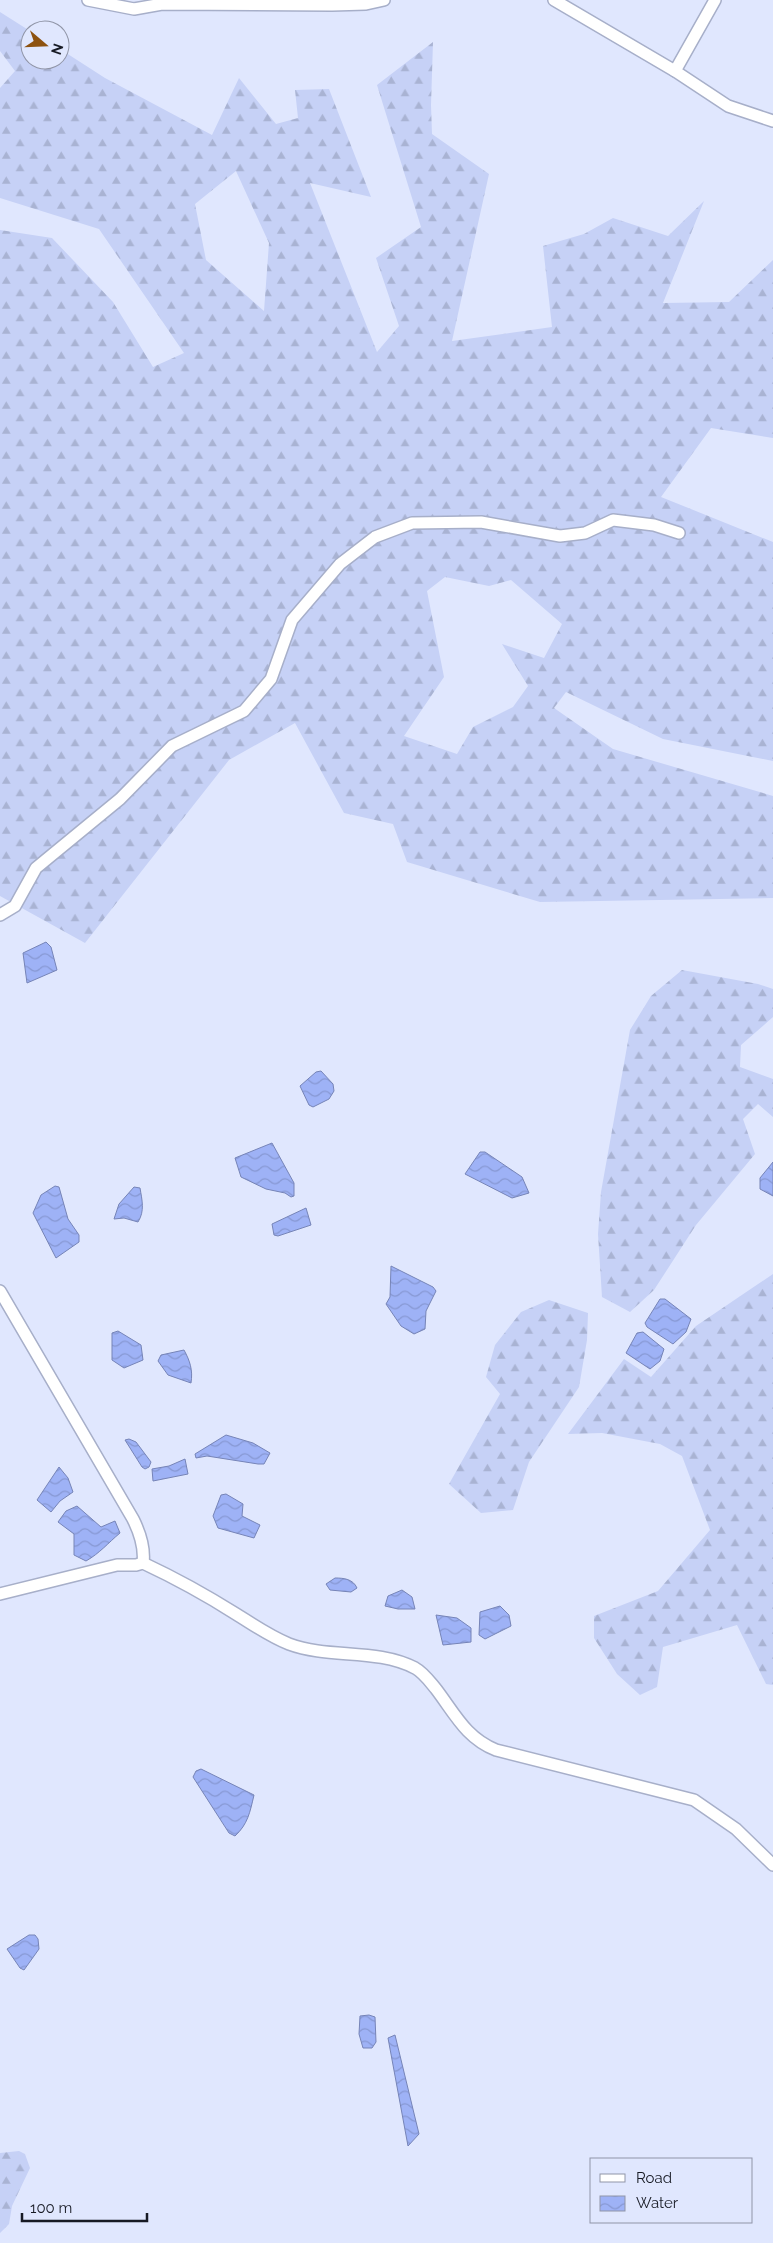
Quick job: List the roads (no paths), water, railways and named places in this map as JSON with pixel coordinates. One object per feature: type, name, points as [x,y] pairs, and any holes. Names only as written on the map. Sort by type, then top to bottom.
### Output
[{"type":"street","points":[[88,0],[134,8],[162,4],[250,2],[332,5],[366,4],[384,0]]},
{"type":"street","points":[[554,0],[675,71],[728,106],[773,122]]},
{"type":"street","points":[[675,71],[715,0]]},
{"type":"street","points":[[0,915],[15,906],[36,868],[120,799],[172,746],[244,711],[272,679],[292,620],[340,564],[375,537],[412,523],[481,522],[560,536],[585,533],[612,520],[654,525],[679,533]]},
{"type":"street","points":[[0,1291],[133,1519],[140,1533],[144,1554],[143,1563]]},
{"type":"street","points":[[0,1594],[117,1565],[143,1563],[172,1576],[266,1634],[290,1644],[309,1650],[389,1659],[417,1669],[428,1678],[468,1733],[481,1744],[496,1750],[694,1800],[736,1829],[773,1865]]},
{"type":"water","points":[[46,942],[51,947],[57,970],[27,983],[23,953]]},
{"type":"water","points":[[321,1071],[333,1084],[334,1091],[329,1099],[313,1107],[309,1105],[300,1086],[316,1072]]},
{"type":"water","points":[[272,1143],[294,1183],[294,1196],[291,1197],[285,1193],[266,1189],[241,1177],[235,1158]]},
{"type":"water","points":[[480,1152],[485,1152],[522,1177],[529,1193],[512,1198],[465,1174]]},
{"type":"water","points":[[773,1162],[773,1196],[760,1189],[760,1178]]},
{"type":"water","points":[[55,1186],[59,1187],[68,1219],[79,1235],[79,1242],[56,1258],[33,1213],[41,1195]]},
{"type":"water","points":[[134,1187],[140,1188],[142,1201],[142,1214],[138,1222],[124,1218],[114,1219],[119,1204]]},
{"type":"water","points":[[306,1208],[311,1225],[278,1236],[274,1235],[272,1224]]},
{"type":"water","points":[[391,1266],[433,1287],[436,1291],[426,1311],[425,1329],[414,1334],[401,1326],[386,1304],[390,1297]]},
{"type":"water","points":[[660,1299],[665,1299],[691,1319],[686,1332],[673,1344],[647,1327],[645,1323]]},
{"type":"water","points":[[118,1331],[141,1345],[143,1360],[124,1368],[112,1360],[112,1333]]},
{"type":"water","points":[[643,1332],[664,1349],[660,1361],[650,1369],[626,1353],[637,1333]]},
{"type":"water","points":[[184,1350],[192,1374],[191,1383],[168,1375],[158,1361],[161,1355]]},
{"type":"water","points":[[226,1435],[253,1443],[270,1453],[264,1464],[207,1456],[196,1458],[195,1454]]},
{"type":"water","points":[[129,1439],[136,1442],[151,1462],[149,1467],[145,1469],[142,1467],[125,1440]]},
{"type":"water","points":[[185,1459],[188,1474],[153,1481],[152,1469],[169,1466]]},
{"type":"water","points":[[59,1467],[68,1478],[73,1492],[60,1501],[51,1512],[37,1500]]},
{"type":"water","points":[[226,1494],[243,1504],[242,1516],[260,1525],[254,1538],[218,1528],[213,1516],[221,1495]]},
{"type":"water","points":[[77,1506],[101,1527],[115,1521],[120,1533],[86,1561],[74,1555],[74,1534],[58,1522],[66,1511]]},
{"type":"water","points":[[335,1578],[351,1581],[357,1588],[351,1592],[330,1590],[326,1584]]},
{"type":"water","points":[[402,1590],[412,1597],[415,1609],[398,1609],[385,1606],[388,1596]]},
{"type":"water","points":[[500,1606],[509,1615],[511,1626],[485,1639],[479,1635],[480,1612]]},
{"type":"water","points":[[436,1615],[457,1618],[471,1628],[471,1642],[443,1645]]},
{"type":"water","points":[[201,1769],[254,1795],[246,1822],[235,1836],[229,1833],[193,1777],[196,1771]]},
{"type":"water","points":[[29,1935],[35,1935],[38,1939],[39,1949],[24,1970],[20,1968],[7,1949]]},
{"type":"water","points":[[369,2015],[375,2017],[376,2042],[372,2048],[363,2048],[359,2034],[360,2016]]},
{"type":"water","points":[[395,2035],[419,2134],[408,2146],[388,2038]]}]
